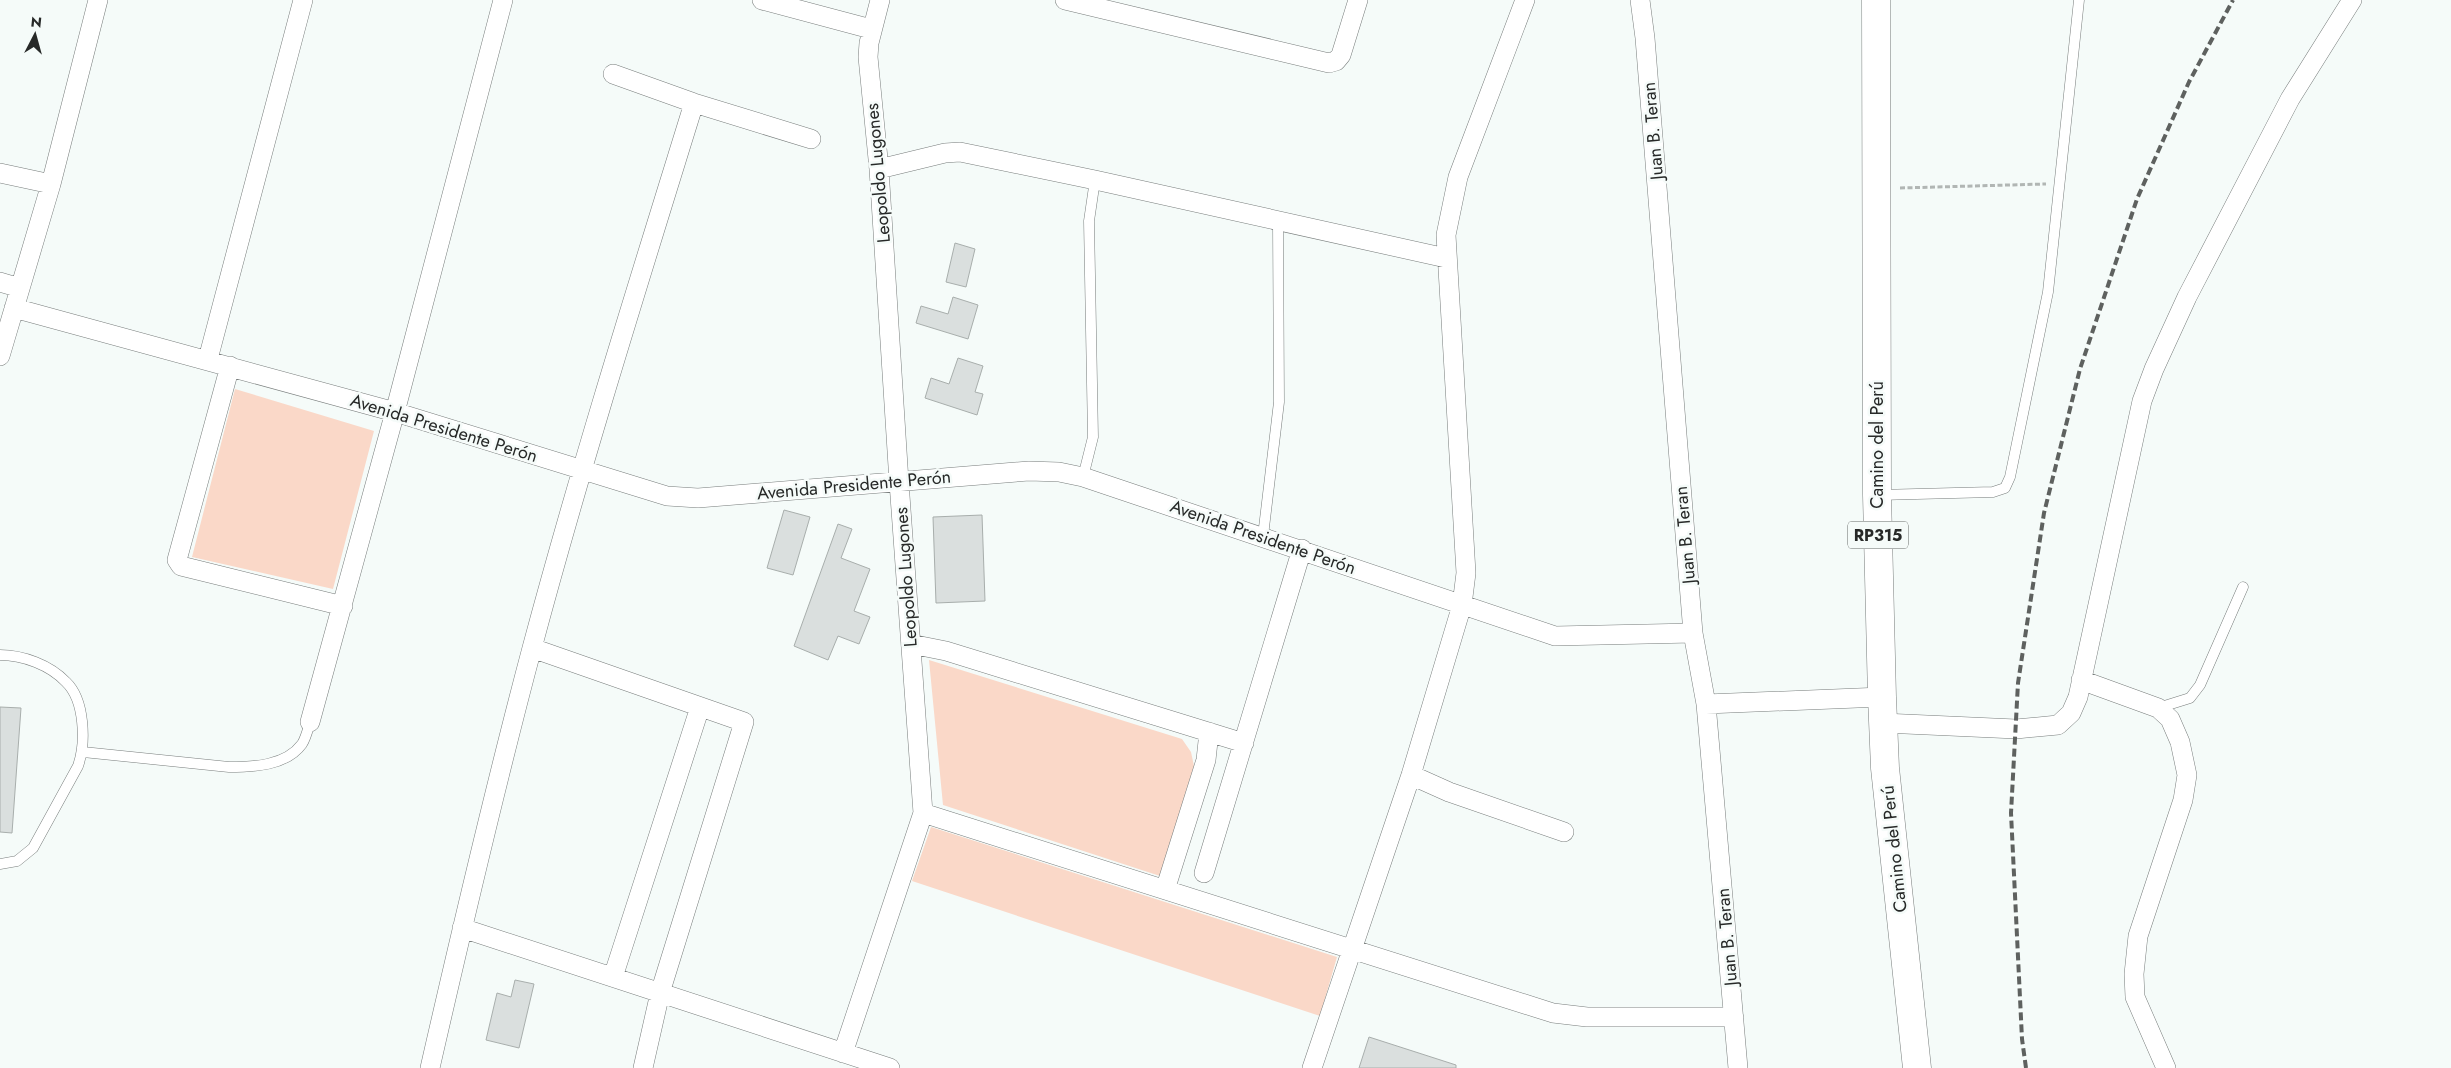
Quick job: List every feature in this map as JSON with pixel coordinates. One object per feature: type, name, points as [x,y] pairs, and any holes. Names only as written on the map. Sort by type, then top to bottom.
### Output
[{"type":"main road","name":"Camino del Perú","points":[[1876,0],[1877,495],[1882,710],[1885,768],[1917,1068]]},
{"type":"street","points":[[0,356],[51,184],[98,0]]},
{"type":"street","points":[[208,359],[303,0]]},
{"type":"street","points":[[310,722],[395,412],[503,0]]},
{"type":"street","points":[[762,0],[871,29]]},
{"type":"street","name":"Leopoldo Lugones","points":[[843,1052],[923,813],[879,169],[868,57],[871,29],[880,0]]},
{"type":"street","points":[[1065,0],[1329,63],[1336,61],[1341,55],[1358,0]]},
{"type":"street","points":[[1312,1068],[1411,775],[1462,605],[1466,573],[1446,235],[1458,177],[1525,0]]},
{"type":"street","name":"Juan B. Teran","points":[[1640,0],[1645,38],[1693,633],[1706,704],[1738,1068]]},
{"type":"street","points":[[1706,704],[1882,710],[2016,729],[2058,725],[2071,713],[2081,680],[2142,401],[2154,369],[2187,297],[2290,99],[2352,0]]},
{"type":"street","points":[[613,74],[694,103],[811,139]]},
{"type":"street","points":[[430,1068],[462,928],[532,648],[582,470],[694,103]]},
{"type":"street","points":[[879,169],[945,153],[960,152],[1446,258]]},
{"type":"street","points":[[0,173],[51,184]]},
{"type":"street","points":[[0,282],[20,288]]},
{"type":"street","name":"Avenida Presidente Perón","points":[[14,308],[208,359],[395,412],[667,496],[698,498],[1029,471],[1059,472],[1082,477],[1263,536],[1555,636],[1693,633]]},
{"type":"street","points":[[230,366],[177,560],[181,566],[343,606]]},
{"type":"street","points":[[1204,873],[1302,549]]},
{"type":"street","points":[[911,644],[946,651],[1244,743]]},
{"type":"street","points":[[532,648],[744,722],[660,993],[643,1068]]},
{"type":"street","points":[[2081,680],[2158,708],[2170,718],[2180,742],[2187,776],[2183,800],[2138,936],[2134,974],[2135,997],[2166,1068]]},
{"type":"street","points":[[613,978],[700,707]]},
{"type":"street","points":[[1165,890],[1206,760],[1209,732]]},
{"type":"street","points":[[1411,775],[1449,792],[1564,832]]},
{"type":"street","points":[[923,813],[1352,951],[1553,1013],[1587,1017],[1734,1017]]},
{"type":"street","points":[[462,928],[843,1052],[869,1065],[890,1068]]},
{"type":"lane","points":[[1877,495],[1993,492],[2005,488],[2010,477],[2048,292],[2079,0]]},
{"type":"lane","points":[[1082,477],[1094,437],[1089,221],[1095,180]]},
{"type":"lane","points":[[1263,536],[1279,402],[1278,222]]},
{"type":"lane","points":[[2158,708],[2190,698],[2200,685],[2243,587]]},
{"type":"lane","points":[[0,655],[10,655],[42,664],[67,682],[80,712],[83,752],[57,806],[33,848],[17,861],[0,864]]},
{"type":"lane","points":[[83,752],[229,767],[248,767],[276,762],[289,756],[302,744],[310,722]]},
{"type":"path","points":[[1877,188],[2059,184]]},
{"type":"shaded area","points":[[235,389],[374,431],[333,589],[192,557]]},
{"type":"shaded area","points":[[929,660],[1182,739],[1191,752],[1194,766],[1160,876],[943,805]]},
{"type":"shaded area","points":[[931,827],[1337,957],[1320,1016],[912,881]]},
{"type":"building","points":[[955,243],[975,249],[966,287],[946,282]]},
{"type":"building","points":[[953,297],[978,305],[968,339],[916,323],[921,306],[948,314]]},
{"type":"building","points":[[958,358],[983,366],[975,392],[983,394],[977,415],[925,398],[931,378],[949,384]]},
{"type":"building","points":[[784,510],[810,517],[793,575],[767,568]]},
{"type":"building","points":[[982,515],[985,601],[936,603],[933,517]]},
{"type":"building","points":[[838,524],[852,529],[841,558],[870,569],[854,611],[870,617],[859,644],[838,636],[828,660],[794,646]]},
{"type":"building","points":[[0,707],[21,708],[12,833],[0,832]]},
{"type":"building","points":[[515,980],[534,984],[519,1048],[486,1040],[497,993],[511,997]]},
{"type":"building","points":[[1369,1037],[1456,1065],[1456,1068],[1359,1068]]},
{"type":"railway","points":[[2026,1068],[2022,1039],[2011,813],[2018,683],[2044,513],[2080,369],[2137,199],[2189,82],[2233,0]]}]
